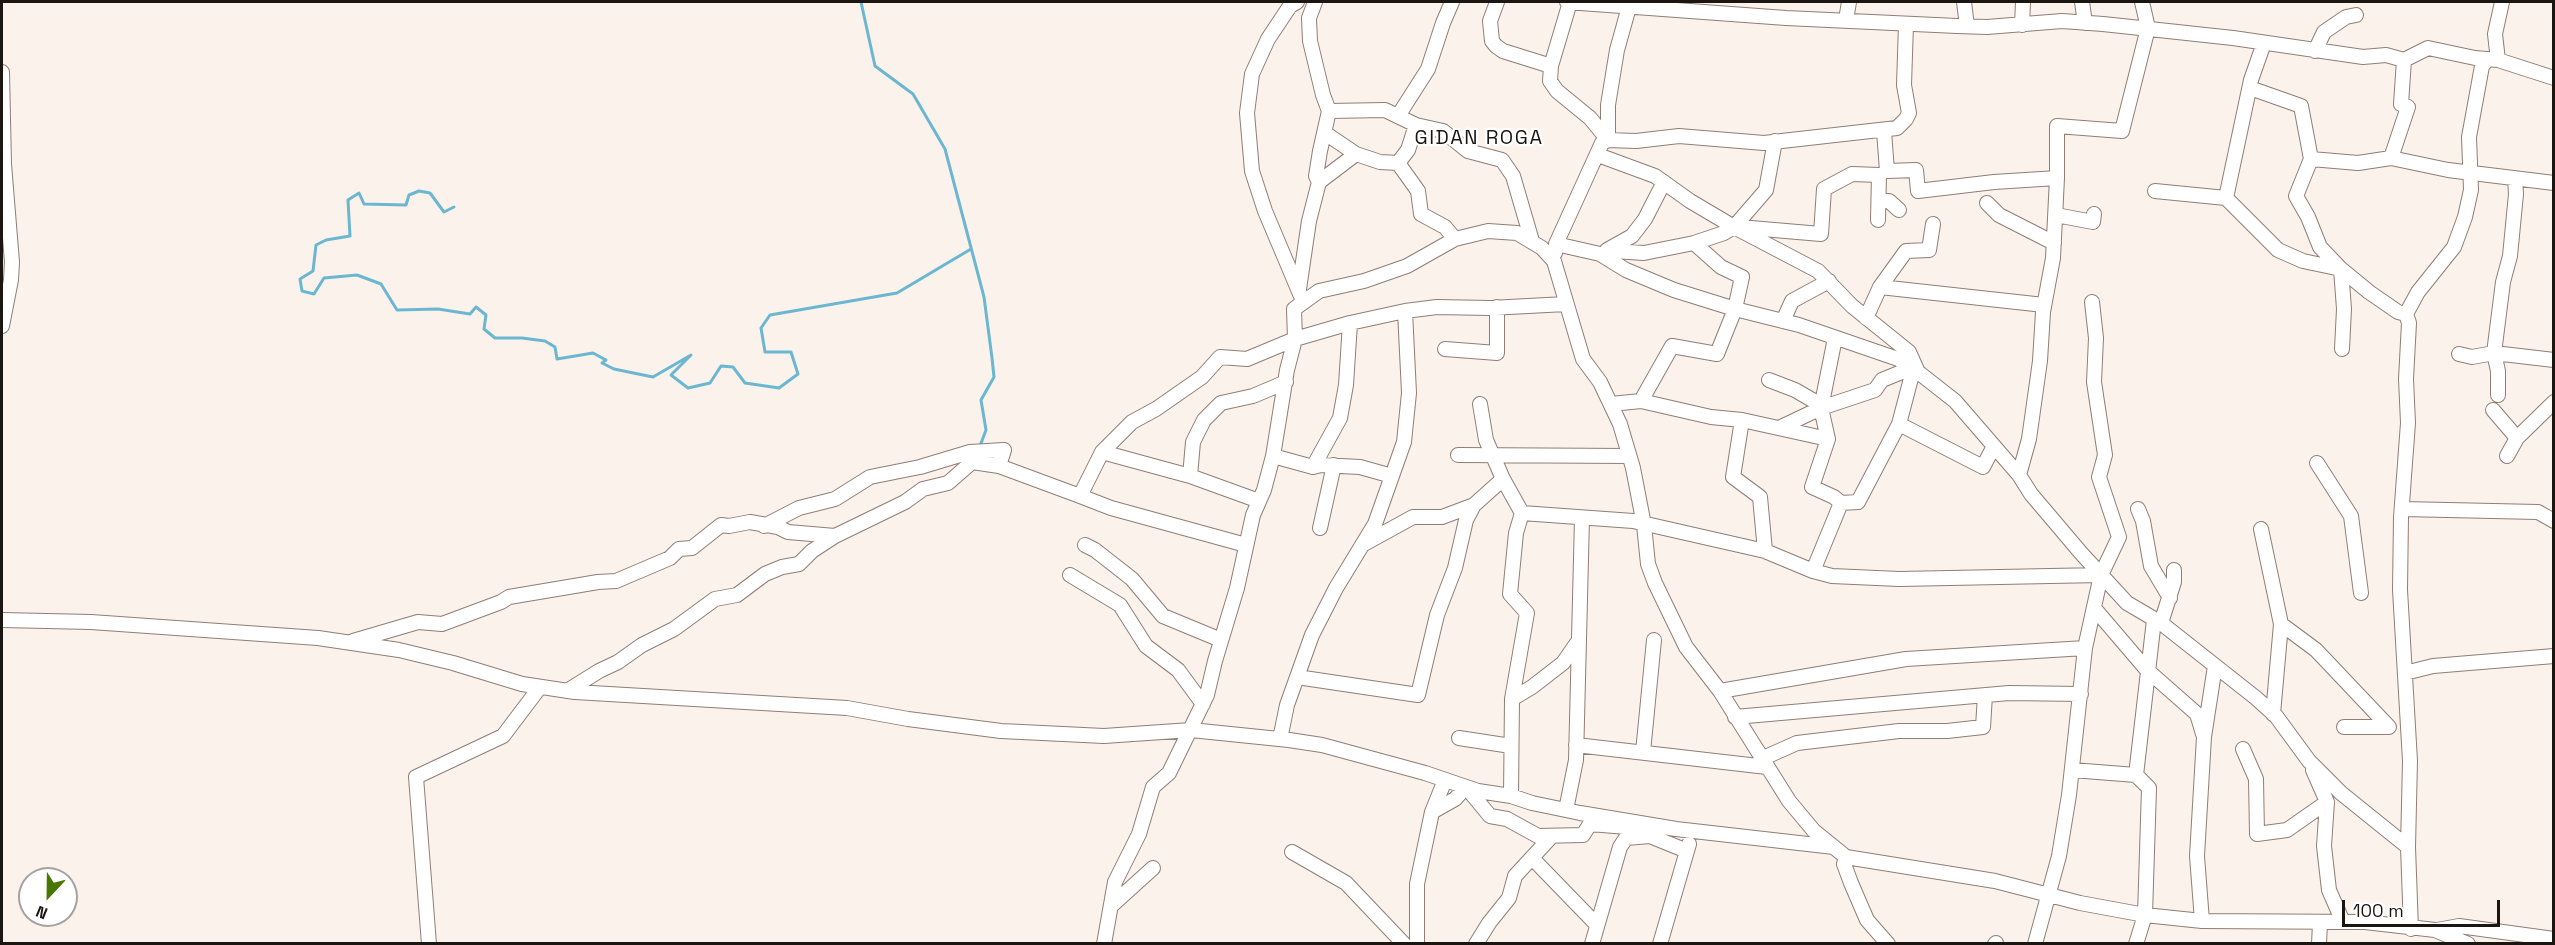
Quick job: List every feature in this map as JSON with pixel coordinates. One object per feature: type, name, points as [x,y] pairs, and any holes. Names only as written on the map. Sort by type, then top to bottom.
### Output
[{"type":"street","points":[[1297,2],[1290,6],[1268,39],[1252,74],[1247,113],[1252,171],[1265,211],[1301,296]]},
{"type":"street","points":[[1315,2],[1309,18],[1310,41],[1329,111],[1316,176],[1319,182]]},
{"type":"street","points":[[1398,116],[1428,69],[1452,2]]},
{"type":"street","points":[[1497,2],[1490,21],[1492,41],[1496,46],[1503,51],[1551,66]]},
{"type":"street","points":[[1608,140],[1590,118],[1557,91],[1550,81],[1551,66],[1568,2],[1629,7],[1660,5],[1723,7],[1906,24],[2022,25],[2062,21],[2148,28],[2363,57],[2386,55],[2404,60],[2428,48],[2493,59],[2553,78]]},
{"type":"street","points":[[1846,20],[1849,2]]},
{"type":"street","points":[[1964,2],[1967,26]]},
{"type":"street","points":[[2022,25],[2023,2]]},
{"type":"street","points":[[2082,2],[2085,23]]},
{"type":"street","points":[[2019,475],[2032,417],[2040,361],[2044,305],[2054,243],[2057,126],[2122,131],[2148,28],[2142,2]]},
{"type":"street","points":[[2493,59],[2495,34],[2502,2]]},
{"type":"street","points":[[1608,140],[1608,105],[1617,50],[1629,7]]},
{"type":"street","points":[[2315,51],[2324,32],[2346,17],[2356,15]]},
{"type":"street","points":[[1888,944],[1868,920],[1851,883],[1841,852],[1814,831],[1789,801],[1720,691],[1686,647],[1648,564],[1644,525],[1620,424],[1600,382],[1583,359],[1554,261],[1556,244],[1602,144],[1608,140],[1636,141],[1679,136],[1737,142],[1774,141],[1898,128],[1909,113],[1904,85],[1906,24]]},
{"type":"street","points":[[2226,198],[2250,88],[2264,43]]},
{"type":"street","points":[[2412,929],[2408,847],[2410,761],[2400,590],[2402,509],[2408,423],[2406,378],[2409,323],[2406,314],[2418,292],[2454,247],[2471,190],[2469,136],[2482,66],[2493,59]]},
{"type":"street","points":[[2391,158],[2408,107],[2401,104],[2404,60]]},
{"type":"street","points":[[2,72],[4,164],[12,262],[2,326]]},
{"type":"street","points":[[2250,88],[2301,106],[2311,159],[2296,196],[2308,217],[2320,247],[2341,269],[2369,292],[2398,312],[2406,314]]},
{"type":"street","points":[[1329,111],[1381,109],[1416,125],[1443,131],[1468,151],[1498,158],[1507,164],[1513,176],[1532,241]]},
{"type":"street","points":[[1398,163],[1408,150],[1416,125]]},
{"type":"street","points":[[1878,220],[1883,173],[1884,131]]},
{"type":"street","points":[[1325,134],[1356,154],[1380,162],[1398,163]]},
{"type":"street","points":[[1600,254],[1614,251],[1644,253],[1666,249],[1694,243],[1724,233],[1734,227],[1766,190],[1774,141]]},
{"type":"street","points":[[1104,944],[1115,882],[1139,834],[1153,787],[1169,773],[1203,704],[1237,588],[1246,545],[1273,456],[1295,339],[1294,309],[1301,296],[1309,221],[1319,182],[1356,154]]},
{"type":"street","points":[[1598,155],[1655,176],[1690,201],[1734,227],[1818,271],[1866,318],[1909,352],[1914,368],[1899,424],[1858,502],[1840,503],[1834,497],[1812,487],[1828,439],[1821,406],[1835,338]]},
{"type":"street","points":[[2311,159],[2358,163],[2391,158],[2448,170],[2553,183]]},
{"type":"street","points":[[1398,163],[1418,191],[1421,214],[1445,227],[1455,239]]},
{"type":"street","points":[[1734,227],[1821,234],[1824,189],[1852,174],[1916,170],[1918,191],[2057,178]]},
{"type":"street","points":[[2498,396],[2498,371],[2494,353],[2503,282],[2510,256],[2516,194],[2515,177]]},
{"type":"street","points":[[1600,254],[1632,236],[1645,219],[1664,182]]},
{"type":"street","points":[[2155,190],[2226,198],[2278,250],[2303,261],[2341,269]]},
{"type":"street","points":[[1879,201],[1889,201],[1899,210]]},
{"type":"street","points":[[1987,203],[1999,215],[2054,243]]},
{"type":"street","points":[[2056,215],[2093,222],[2094,214]]},
{"type":"street","points":[[1866,318],[1880,287],[1906,250],[1929,250],[1933,224]]},
{"type":"street","points":[[1301,296],[1364,281],[1407,266],[1455,239],[1474,233],[1502,231],[1517,233],[1542,248],[1554,261]]},
{"type":"street","points":[[1641,401],[1672,346],[1717,354],[1735,309],[1742,277],[1721,267],[1694,243]]},
{"type":"street","points":[[1556,244],[1600,254],[1626,270],[1674,290],[1783,321],[1898,359],[1914,368],[1927,381],[1955,401],[2019,475],[2031,494],[2127,603],[2158,621],[2273,714],[2310,761],[2341,793],[2408,847]]},
{"type":"street","points":[[1666,249],[1689,254],[1704,254]]},
{"type":"street","points":[[2341,269],[2344,309],[2342,349]]},
{"type":"street","points":[[1783,321],[1791,301],[1829,281]]},
{"type":"street","points":[[1880,287],[2044,305]]},
{"type":"street","points":[[2035,944],[2059,856],[2072,770],[2085,648],[2101,575],[2119,537],[2099,477],[2105,455],[2094,382],[2096,338],[2092,302]]},
{"type":"street","points":[[1080,495],[1102,452],[1132,422],[1156,409],[1202,377],[1220,357],[1247,359],[1295,339],[1350,323],[1405,311],[1437,307],[1566,304]]},
{"type":"street","points":[[1445,350],[1497,353],[1497,307]]},
{"type":"street","points":[[1280,740],[1287,705],[1312,635],[1360,546],[1375,524],[1404,442],[1409,393],[1405,311]]},
{"type":"street","points":[[1313,467],[1340,418],[1346,385],[1350,323]]},
{"type":"street","points":[[2458,354],[2472,357],[2494,353],[2553,360]]},
{"type":"street","points":[[1779,428],[1821,406],[1875,390],[1882,380],[1914,368]]},
{"type":"street","points":[[1769,380],[1795,390],[1821,406]]},
{"type":"street","points":[[1190,476],[1193,442],[1204,420],[1221,403],[1253,396],[1286,382]]},
{"type":"street","points":[[1611,404],[1641,401],[1828,439]]},
{"type":"street","points":[[2507,456],[2517,438],[2553,402]]},
{"type":"street","points":[[1480,404],[1486,440],[1503,479],[1522,513],[1516,533],[1510,594],[1527,613],[1512,699],[1511,796]]},
{"type":"street","points":[[2493,410],[2517,438]]},
{"type":"street","points":[[1742,420],[1733,477],[1760,497],[1766,551]]},
{"type":"street","points":[[1899,424],[1983,467],[1994,446]]},
{"type":"street","points":[[764,526],[800,508],[835,500],[870,477],[920,467],[970,452],[1004,450],[999,466]]},
{"type":"street","points":[[1102,452],[1190,476],[1259,501]]},
{"type":"street","points":[[1458,455],[1629,456]]},
{"type":"street","points":[[1273,456],[1313,467],[1360,466],[1392,476]]},
{"type":"street","points":[[567,691],[599,671],[618,663],[642,645],[674,629],[715,600],[737,595],[765,574],[782,567],[799,564],[812,551],[835,536],[905,502],[924,489],[948,483],[972,462],[999,466],[1111,508],[1246,545]]},
{"type":"street","points":[[2317,463],[2351,516],[2361,593]]},
{"type":"street","points":[[1320,528],[1334,465]]},
{"type":"street","points":[[1297,677],[1418,695],[1437,615],[1455,568],[1466,520],[1474,505],[1503,479]]},
{"type":"street","points":[[1813,571],[1840,503]]},
{"type":"street","points":[[1360,546],[1413,517],[1442,517],[1474,505]]},
{"type":"street","points":[[2138,509],[2151,566],[2170,598]]},
{"type":"street","points":[[2402,509],[2538,512],[2553,521]]},
{"type":"street","points":[[1522,513],[1633,521],[1766,551],[1813,571],[1832,576],[1899,579],[2101,575]]},
{"type":"street","points":[[1566,810],[1576,760],[1582,518]]},
{"type":"street","points":[[348,643],[418,622],[442,624],[501,602],[508,597],[616,581],[670,558],[679,549],[692,548],[721,525],[729,526],[750,522],[778,527],[788,532],[835,536]]},
{"type":"street","points":[[2261,529],[2282,624],[2273,714]]},
{"type":"street","points":[[1084,545],[1095,550],[1132,579],[1163,616],[1221,640]]},
{"type":"street","points":[[2136,775],[2147,670],[2158,621],[2170,598],[2174,570]]},
{"type":"street","points":[[1070,575],[1120,604],[1146,646],[1178,670],[1203,704]]},
{"type":"street","points":[[2094,608],[2147,670],[2197,714],[2205,737]]},
{"type":"street","points":[[2,620],[91,622],[318,638],[410,653],[453,663],[522,684],[567,691],[847,708],[908,719],[1001,731],[1104,736],[1191,730],[1323,745],[1478,791],[1511,796],[1532,803],[1694,831],[1841,852],[1995,881],[2145,915],[2202,921],[2365,922],[2435,930],[2459,926],[2553,939]]},
{"type":"street","points":[[2282,624],[2316,650],[2389,727],[2344,727]]},
{"type":"street","points":[[1512,699],[1563,663],[1580,639]]},
{"type":"street","points":[[1643,752],[1654,640]]},
{"type":"street","points":[[1720,691],[1906,659],[2085,648]]},
{"type":"street","points":[[2405,673],[2433,666],[2553,656]]},
{"type":"street","points":[[2202,921],[2197,856],[2205,737],[2215,666]]},
{"type":"street","points":[[429,944],[416,777],[503,736],[540,687]]},
{"type":"street","points":[[1735,717],[1985,695],[2081,694]]},
{"type":"street","points":[[1576,745],[1764,763],[1797,743],[1899,731],[1947,731],[1983,727],[1985,695]]},
{"type":"street","points":[[1459,738],[1511,746]]},
{"type":"street","points":[[2243,749],[2256,779],[2257,834],[2287,830],[2327,802]]},
{"type":"street","points":[[2310,761],[2327,802],[2324,846],[2329,890],[2343,922]]},
{"type":"street","points":[[2072,770],[2136,775],[2149,788],[2145,915],[2136,944]]},
{"type":"street","points":[[1417,944],[1417,884],[1432,812],[1444,780]]},
{"type":"street","points":[[1432,812],[1455,799],[1466,787]]},
{"type":"street","points":[[1466,787],[1490,816],[1507,819],[1538,836],[1583,835],[1590,824],[1627,827],[1687,850]]},
{"type":"street","points":[[1660,944],[1694,831]]},
{"type":"street","points":[[1592,944],[1620,847],[1626,838],[1650,836]]},
{"type":"street","points":[[1476,944],[1509,898],[1515,876],[1551,837]]},
{"type":"street","points":[[1292,852],[1346,883],[1404,944]]},
{"type":"street","points":[[1532,858],[1597,925]]},
{"type":"street","points":[[1111,906],[1154,868]]},
{"type":"street","points":[[2319,944],[2320,923]]},
{"type":"street","points":[[2435,930],[2468,944]]},
{"type":"waterway","points":[[861,2],[875,66],[913,94],[945,149],[984,297],[992,358],[994,377],[981,400],[986,430],[980,446]]},
{"type":"waterway","points":[[454,207],[444,212],[430,193],[419,191],[409,195],[406,205],[364,204],[359,193],[348,200],[350,236],[326,240],[316,245],[313,271],[300,279],[302,291],[314,294],[324,278],[357,275],[381,284],[397,310],[438,309],[470,314],[476,307],[486,315],[484,329],[495,338],[545,341],[555,347],[557,359],[593,353],[606,360],[602,363],[614,369],[653,377],[691,355],[671,375],[688,388],[710,383],[721,366],[733,367],[745,383],[779,388],[798,374],[791,352],[765,352],[761,328],[770,315],[897,293],[971,249]]},
{"type":"district","name":"GIDAN ROGA","points":[[1479,139]]}]
